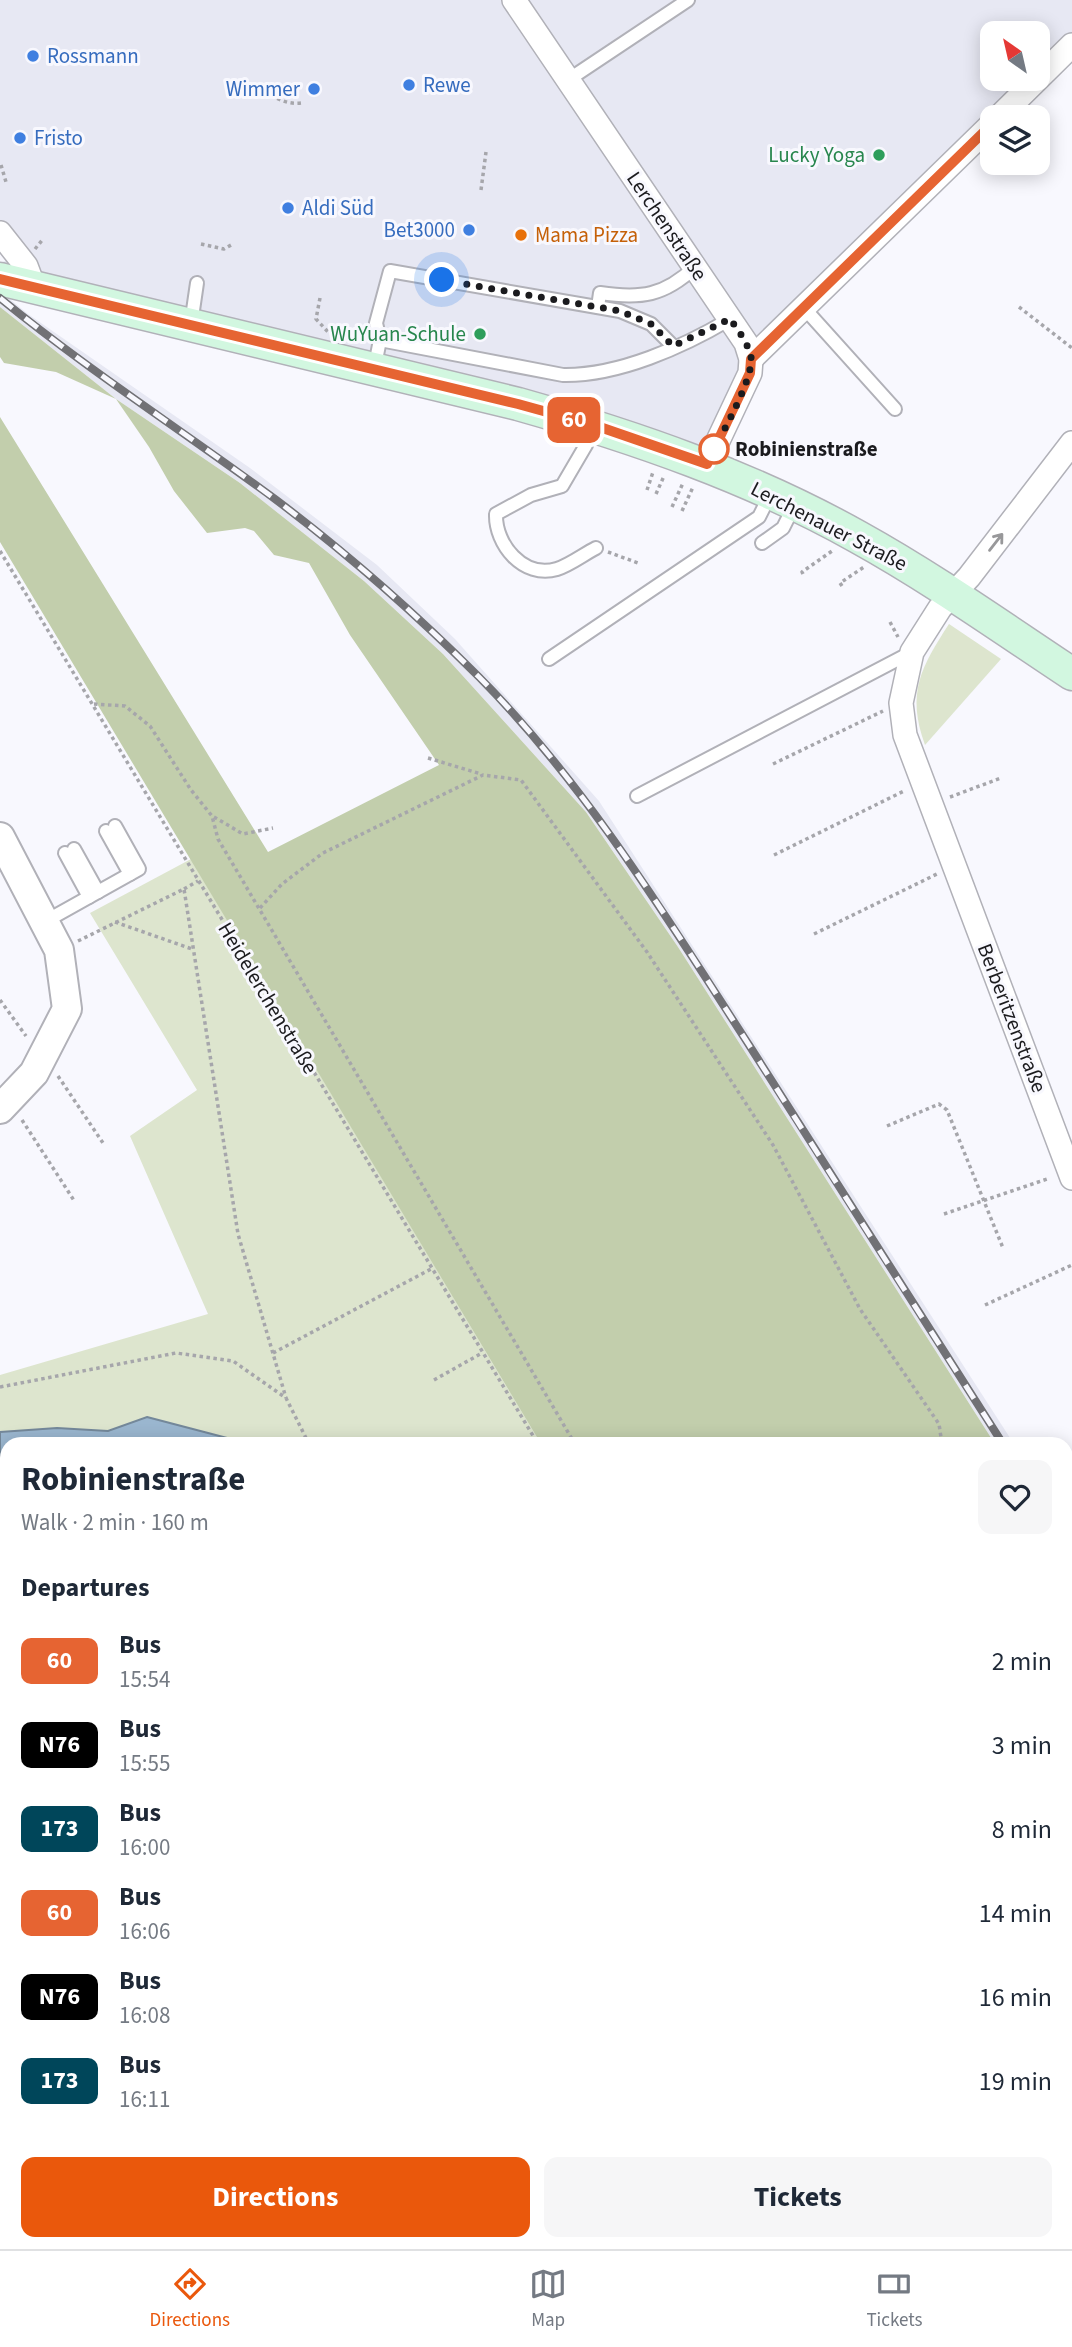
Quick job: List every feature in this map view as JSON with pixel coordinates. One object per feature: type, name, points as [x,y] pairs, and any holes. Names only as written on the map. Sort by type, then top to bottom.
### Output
[{"type":"main road","name":"Lerchenauer Straße","points":[[0,279],[35,290],[190,326],[377,355],[594,425],[694,478],[782,500],[855,535],[953,594],[1072,674]]},
{"type":"street","name":"Lerchenstraße","points":[[514,0],[730,319],[746,344],[751,359]]},
{"type":"street","points":[[1011,105],[1072,45]]},
{"type":"street","points":[[694,478],[750,373],[751,359],[980,136]]},
{"type":"street","points":[[0,233],[26,266],[35,290]]},
{"type":"street","name":"Berberitzenstraße","points":[[1071,1174],[905,735],[901,703],[905,644],[953,594],[1072,443]]},
{"type":"street","points":[[0,837],[59,950],[67,1009],[34,1073],[5,1105]]},
{"type":"lane","points":[[568,80],[688,0]]},
{"type":"lane","points":[[598,307],[600,293],[630,297],[667,290],[695,267]]},
{"type":"lane","points":[[673,346],[651,324],[620,311],[390,271],[376,323],[377,355],[591,376],[628,365],[673,346],[730,319]]},
{"type":"lane","points":[[190,326],[197,283]]},
{"type":"lane","points":[[805,309],[895,408]]},
{"type":"lane","points":[[594,425],[586,445],[562,486],[531,495],[496,514],[495,528],[517,561],[542,571],[556,569],[596,548]]},
{"type":"lane","points":[[762,543],[783,528],[782,500]]},
{"type":"lane","points":[[549,659],[782,500]]},
{"type":"lane","name":"Berberitzenstraße","points":[[637,796],[905,644]]},
{"type":"lane","points":[[46,921],[139,869],[111,828]]},
{"type":"lane","points":[[69,851],[93,895]]},
{"type":"path","points":[[49,59],[70,61]]},
{"type":"path","points":[[259,88],[275,98],[293,104],[301,103]]},
{"type":"path","points":[[481,190],[486,152]]},
{"type":"path","points":[[1,164],[6,181]]},
{"type":"path","points":[[201,244],[224,249],[233,244]]},
{"type":"path","points":[[320,298],[316,319],[332,338]]},
{"type":"path","points":[[1019,307],[1072,348]]},
{"type":"path","points":[[647,490],[652,476]]},
{"type":"path","points":[[672,507],[694,478]]},
{"type":"path","points":[[682,511],[694,478]]},
{"type":"path","points":[[656,494],[662,481]]},
{"type":"path","points":[[596,548],[638,563]]},
{"type":"path","name":"Heidelerchenstraße","points":[[0,551],[534,1437]]},
{"type":"path","points":[[803,574],[802,572],[833,551]]},
{"type":"path","points":[[842,586],[840,583],[866,566]]},
{"type":"path","points":[[890,622],[905,644]]},
{"type":"path","points":[[773,764],[901,703]]},
{"type":"path","points":[[94,704],[125,706],[150,726],[191,790],[212,816],[243,834],[273,828]]},
{"type":"path","points":[[428,758],[483,775],[521,780],[648,952],[773,1145],[860,1309],[939,1424],[941,1437]]},
{"type":"path","points":[[260,908],[282,884],[323,853],[483,775]]},
{"type":"path","points":[[931,804],[1001,778]]},
{"type":"path","points":[[774,855],[881,802]]},
{"type":"path","points":[[212,816],[218,839],[571,1437]]},
{"type":"path","points":[[814,934],[954,865]]},
{"type":"path","points":[[59,950],[198,881]]},
{"type":"path","points":[[184,888],[238,1234],[286,1398],[306,1437]]},
{"type":"path","points":[[115,922],[193,949]]},
{"type":"path","points":[[1,1004],[42,1055],[103,1143]]},
{"type":"path","points":[[887,1126],[939,1104],[947,1110],[1003,1248]]},
{"type":"path","points":[[5,1105],[75,1202]]},
{"type":"path","points":[[944,1214],[976,1201],[983,1202],[1071,1174]]},
{"type":"path","points":[[985,1304],[1072,1265]]},
{"type":"path","points":[[273,1353],[431,1269]]},
{"type":"path","points":[[0,1387],[176,1353],[233,1361],[286,1398]]},
{"type":"path","points":[[434,1380],[482,1353]]},
{"type":"shaded area","points":[[0,0],[1072,0],[1072,45],[1050,66],[1050,21],[980,21],[980,91],[1025,91],[1010,105],[980,105],[980,135],[757,352],[704,466],[0,277],[0,263],[10,259],[0,248]]},
{"type":"shaded area","points":[[0,291],[28,314],[250,468],[377,565],[455,639],[599,801],[1009,1437],[991,1437],[678,947],[586,812],[443,654],[364,581],[240,483],[116,399],[0,307]]},
{"type":"green space","points":[[0,307],[116,399],[56,372],[4,363],[0,357]]},
{"type":"green space","points":[[116,399],[240,483],[364,581],[443,654],[586,812],[678,947],[991,1437],[537,1437],[0,542],[0,417],[268,852],[439,765],[350,635],[309,563],[274,555],[254,531],[245,528],[207,533],[174,491],[149,447]]},
{"type":"green space","points":[[949,624],[1001,659],[925,745],[917,710],[919,681]]},
{"type":"green space","points":[[191,859],[537,1437],[0,1437],[0,1375],[208,1314],[130,1136],[197,1090],[90,913]]},
{"type":"water","points":[[147,1417],[223,1437],[0,1437],[0,1432],[57,1428],[108,1431]]},
{"type":"railway","points":[[0,298],[329,541],[430,630],[518,719],[590,807],[656,901],[999,1437]]},
{"type":"bus line","name":"60","points":[[0,279],[35,290],[518,404],[594,425],[707,464],[750,373],[751,359],[980,136]]},
{"type":"place","name":"Rossmann","points":[[33,56]]},
{"type":"place","name":"Rewe","points":[[409,85]]},
{"type":"place","name":"Wimmer","points":[[314,89]]},
{"type":"place","name":"Fristo","points":[[20,138]]},
{"type":"place","name":"Lucky Yoga","points":[[879,155]]},
{"type":"place","name":"Aldi Süd","points":[[288,208]]},
{"type":"place","name":"Bet3000","points":[[469,230]]},
{"type":"place","name":"Mama Pizza","points":[[521,235]]},
{"type":"place","name":"WuYuan-Schule","points":[[480,334]]},
{"type":"place","name":"Robinienstraße","points":[[714,449]]},
{"type":"route","points":[[442,280],[620,311],[651,324],[673,346],[730,319],[746,344],[751,359],[750,373],[714,449]]}]
